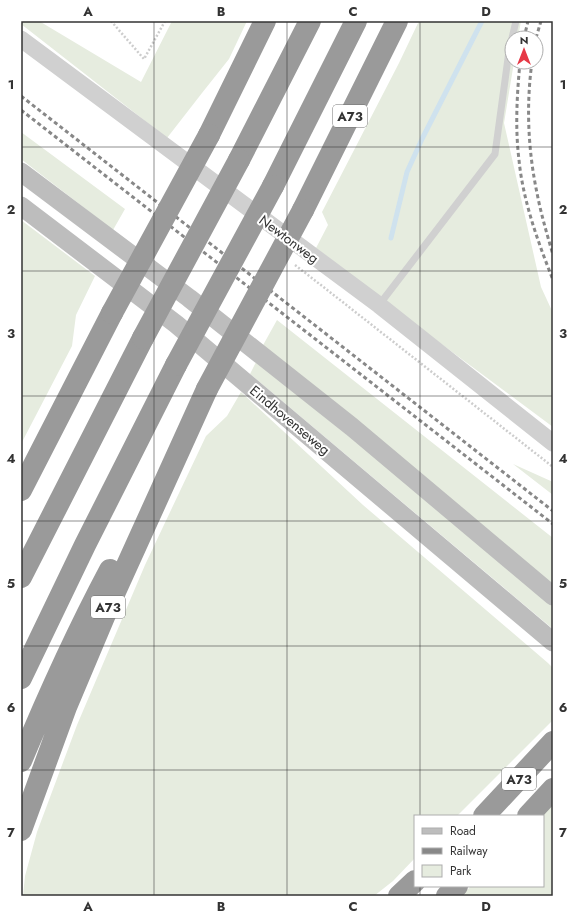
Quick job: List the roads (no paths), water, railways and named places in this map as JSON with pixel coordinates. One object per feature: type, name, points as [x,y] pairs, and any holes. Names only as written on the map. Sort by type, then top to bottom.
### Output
[{"type":"highway","points":[[21,490],[112,313],[210,135],[265,21]]},
{"type":"highway","points":[[21,577],[142,338],[239,160],[310,21]]},
{"type":"highway","name":"A73","points":[[21,678],[85,545],[176,365],[273,186],[356,21]]},
{"type":"highway","name":"A73","points":[[21,761],[42,710],[94,599],[303,210],[397,21]]},
{"type":"highway","name":"A73","points":[[21,830],[66,707],[106,612],[207,389]]},
{"type":"highway","name":"A73","points":[[485,815],[553,742]]},
{"type":"highway","name":"A73","points":[[529,815],[553,789]]},
{"type":"highway","points":[[399,896],[414,882]]},
{"type":"highway","points":[[447,896],[456,887]]},
{"type":"main road","points":[[21,172],[189,298],[352,427],[553,596]]},
{"type":"main road","name":"Eindhovenseweg","points":[[21,206],[182,330],[553,642]]},
{"type":"street","name":"Newtonweg","points":[[21,38],[378,306],[553,443]]},
{"type":"lane","points":[[378,306],[495,154],[506,70]]},
{"type":"waterway","points":[[391,238],[407,172],[422,139],[482,21]]},
{"type":"railway","points":[[526,30],[528,21]]},
{"type":"railway","points":[[538,30],[541,21]]},
{"type":"railway","points":[[519,70],[517,123],[521,175],[532,221],[553,280]]},
{"type":"railway","points":[[531,70],[529,95],[530,144],[540,209],[553,255]]},
{"type":"railway","points":[[21,96],[553,511]]},
{"type":"railway","points":[[21,110],[553,524]]}]
